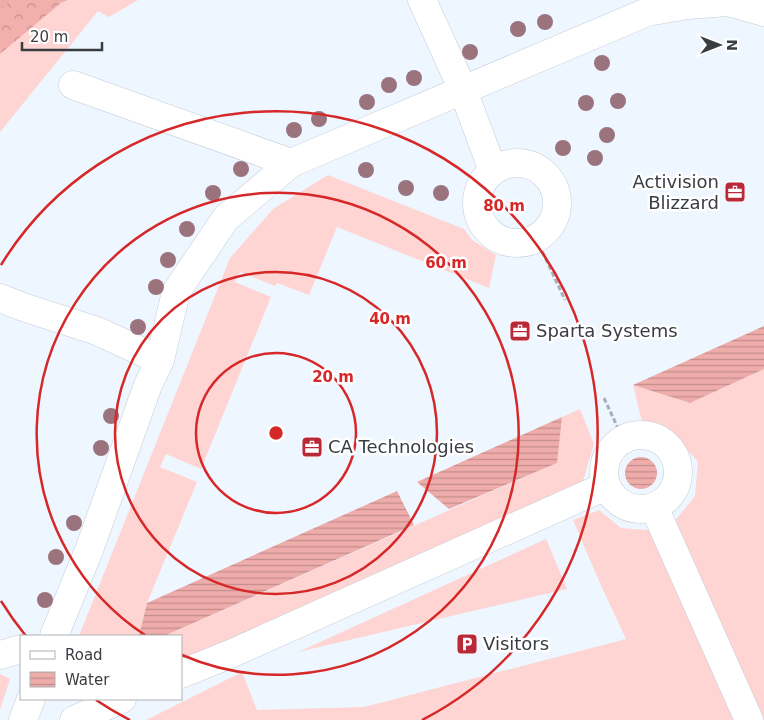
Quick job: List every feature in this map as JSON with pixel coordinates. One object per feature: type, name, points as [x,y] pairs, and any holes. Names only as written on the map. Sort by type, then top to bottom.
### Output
[{"type":"street","points":[[422,0],[463,90],[493,171]]},
{"type":"street","points":[[54,635],[89,550],[148,385],[160,360],[176,292],[226,218],[291,163],[463,90],[649,6],[728,2],[764,12]]},
{"type":"street","points":[[73,85],[291,163]]},
{"type":"street","points":[[517,163],[530,165],[542,171],[551,181],[556,193],[557,206],[554,219],[547,230],[536,238],[524,242],[511,242],[498,238],[488,230],[481,219],[478,206],[479,193],[484,181],[493,171],[505,165],[517,163]]},
{"type":"street","points":[[0,298],[97,331],[160,360]]},
{"type":"street","points":[[641,434],[653,436],[664,442],[675,457],[678,470],[676,484],[670,496],[654,507],[647,509],[634,508],[621,503],[611,495],[606,486],[605,462],[610,450],[623,439],[641,434]]},
{"type":"street","points":[[182,674],[228,655],[606,486]]},
{"type":"street","points":[[654,507],[748,720]]},
{"type":"street","points":[[0,655],[20,649]]},
{"type":"street","points":[[23,720],[31,700]]},
{"type":"street","points":[[74,720],[120,700]]},
{"type":"path","points":[[536,238],[565,300]]},
{"type":"path","points":[[604,398],[623,439]]},
{"type":"shaded area","points":[[68,0],[138,0],[109,17],[98,11],[0,132],[0,50],[61,3]]},
{"type":"shaded area","points":[[328,175],[464,229],[472,240],[496,255],[489,288],[337,227],[309,295],[277,283],[275,286],[240,272],[235,282],[271,297],[201,469],[166,454],[160,467],[197,482],[147,603],[139,635],[79,635],[230,258],[273,209]]},
{"type":"shaded area","points":[[764,369],[764,720],[146,720],[242,672],[257,710],[364,707],[626,639],[573,520],[599,510],[621,528],[646,530],[674,522],[695,496],[698,462],[673,433],[642,422],[633,385],[690,403]]},
{"type":"shaded area","points":[[580,409],[594,444],[582,484],[182,664],[182,635],[166,635],[556,463],[562,417]]},
{"type":"shaded area","points":[[546,539],[567,589],[298,652]]},
{"type":"shaded area","points":[[0,674],[10,679],[0,710]]},
{"type":"green space","points":[[0,0],[68,0],[61,3],[0,54]]},
{"type":"water","points":[[764,326],[764,369],[690,403],[633,385]]},
{"type":"water","points":[[562,417],[557,463],[449,509],[417,482]]},
{"type":"water","points":[[641,457],[647,458],[652,462],[656,467],[656,479],[652,484],[647,488],[641,489],[635,488],[630,484],[626,479],[625,473],[626,467],[630,462],[635,458]]},
{"type":"water","points":[[397,491],[414,525],[166,635],[139,635],[147,603]]},
{"type":"waterway","points":[[0,4],[6,0]]},
{"type":"place","name":"Activision Blizzard","points":[[735,192]]},
{"type":"place","name":"Sparta Systems","points":[[520,331]]},
{"type":"place","name":"CA Technologies","points":[[312,447]]},
{"type":"place","name":"Visitors","points":[[467,644]]}]
